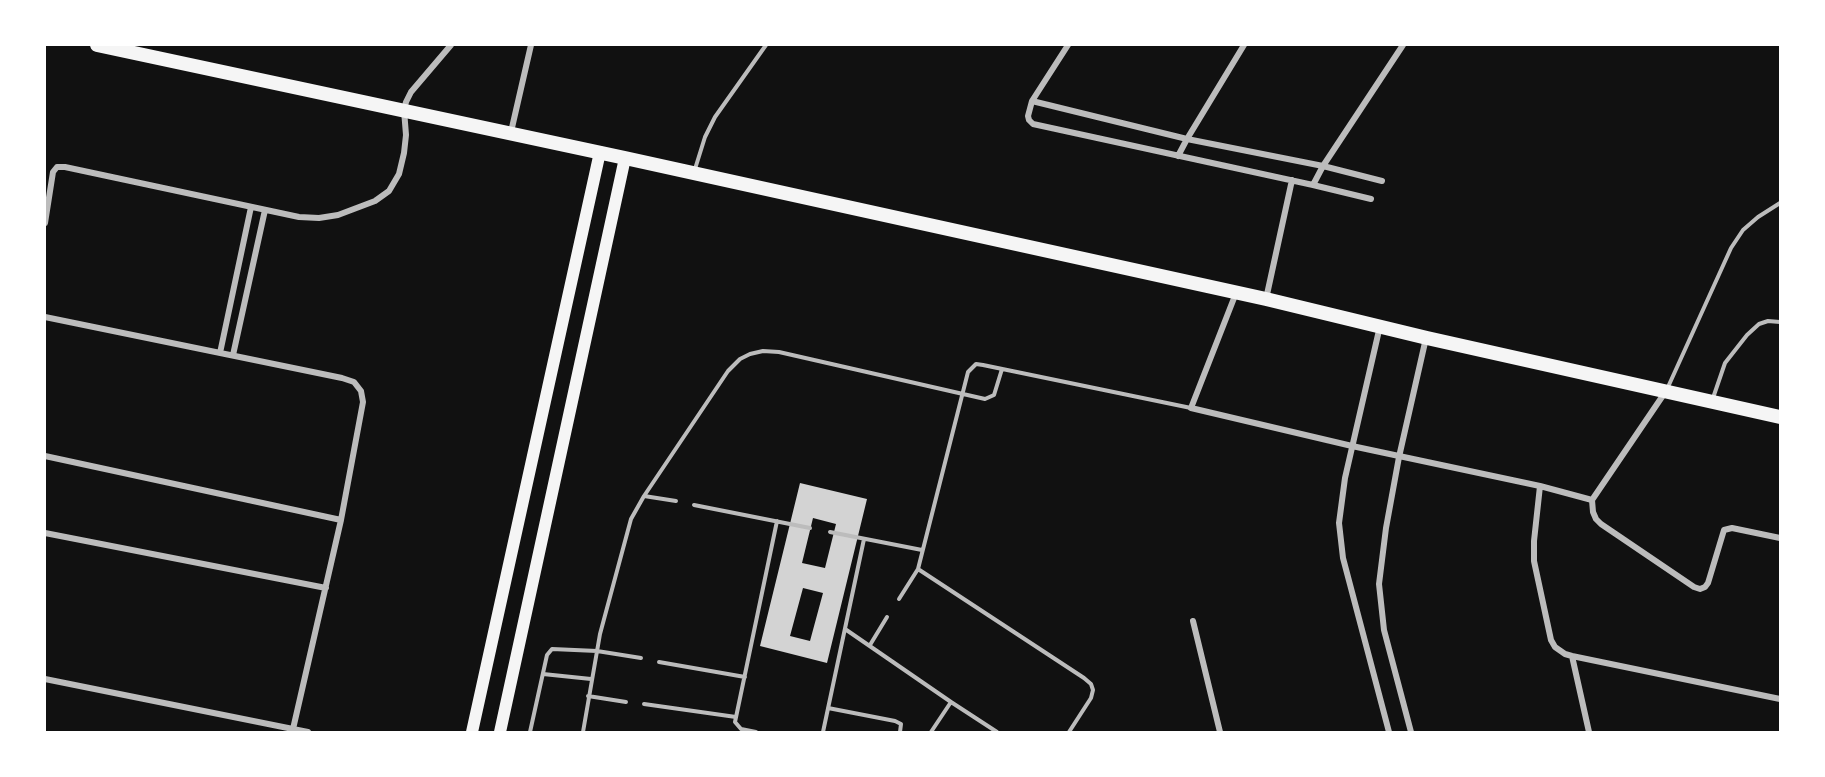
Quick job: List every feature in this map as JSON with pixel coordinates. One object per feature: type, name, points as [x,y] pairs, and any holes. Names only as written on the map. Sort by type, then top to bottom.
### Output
[{"type":"highway","points":[[97,45],[600,152],[1266,299],[1427,338],[1780,417]]},
{"type":"main road","points":[[472,732],[600,152]]},
{"type":"main road","points":[[500,732],[625,158]]},
{"type":"street","points":[[45,223],[51,178],[57,167],[299,218],[338,215],[375,201],[389,192],[399,174],[406,135],[404,110],[411,92],[451,45]]},
{"type":"street","points":[[511,133],[531,45]]},
{"type":"street","points":[[1068,45],[1032,101],[1028,116],[1033,124],[1371,199]]},
{"type":"street","points":[[1178,156],[1186,138],[1244,45]]},
{"type":"street","points":[[1313,185],[1323,166],[1403,45]]},
{"type":"street","points":[[1032,101],[1382,181]]},
{"type":"street","points":[[1266,299],[1292,180]]},
{"type":"street","points":[[220,352],[251,207]]},
{"type":"street","points":[[233,355],[265,210]]},
{"type":"street","points":[[1236,293],[1191,408],[1399,457],[1540,486],[1592,500]]},
{"type":"street","points":[[45,317],[342,378],[354,382],[361,391],[363,402],[341,520],[293,730]]},
{"type":"street","points":[[1380,326],[1352,446],[1341,499],[1339,523],[1340,542],[1389,732]]},
{"type":"street","points":[[1411,732],[1384,630],[1379,584],[1399,457],[1427,338]]},
{"type":"street","points":[[1666,391],[1592,500],[1596,519],[1700,589],[1708,583],[1724,530],[1732,528],[1780,537]]},
{"type":"street","points":[[45,456],[341,520]]},
{"type":"street","points":[[1540,486],[1534,542],[1537,576],[1551,640],[1560,652],[1780,699]]},
{"type":"street","points":[[45,533],[326,588]]},
{"type":"street","points":[[1193,621],[1220,732]]},
{"type":"street","points":[[1572,656],[1589,732]]},
{"type":"street","points":[[45,679],[308,732]]},
{"type":"lane","points":[[694,173],[705,137],[715,117],[766,45]]},
{"type":"lane","points":[[1666,391],[1731,248],[1743,230],[1780,203]]},
{"type":"lane","points":[[1712,401],[1725,363],[1747,335],[1759,324],[1768,321],[1780,322]]},
{"type":"lane","points":[[583,732],[597,651],[631,519],[644,495],[728,371],[740,360],[750,354],[763,351],[779,352],[985,399],[990,398],[996,390],[1002,369]]},
{"type":"lane","points":[[898,599],[918,569],[962,394],[971,367],[976,364],[983,365],[1191,408]]},
{"type":"lane","points":[[644,495],[676,501]]},
{"type":"lane","points":[[694,505],[810,528]]},
{"type":"lane","points":[[756,732],[737,726],[736,717],[777,521]]},
{"type":"lane","points":[[830,532],[922,550]]},
{"type":"lane","points":[[823,732],[864,539]]},
{"type":"lane","points":[[918,569],[1091,684],[1091,698],[1069,732]]},
{"type":"lane","points":[[870,645],[887,617]]},
{"type":"lane","points":[[845,629],[997,732]]},
{"type":"lane","points":[[531,732],[547,656],[552,649],[597,651],[641,658]]},
{"type":"lane","points":[[659,662],[745,677]]},
{"type":"lane","points":[[543,674],[591,679]]},
{"type":"lane","points":[[588,696],[627,702]]},
{"type":"lane","points":[[931,732],[951,702]]},
{"type":"lane","points":[[644,704],[736,717]]},
{"type":"lane","points":[[828,708],[895,720],[901,724],[900,732]]},
{"type":"building","points":[[800,483],[867,499],[827,663],[760,646]],"holes":[[[813,518],[836,524],[825,568],[802,563]],[[803,588],[823,593],[810,641],[790,636]]]}]
